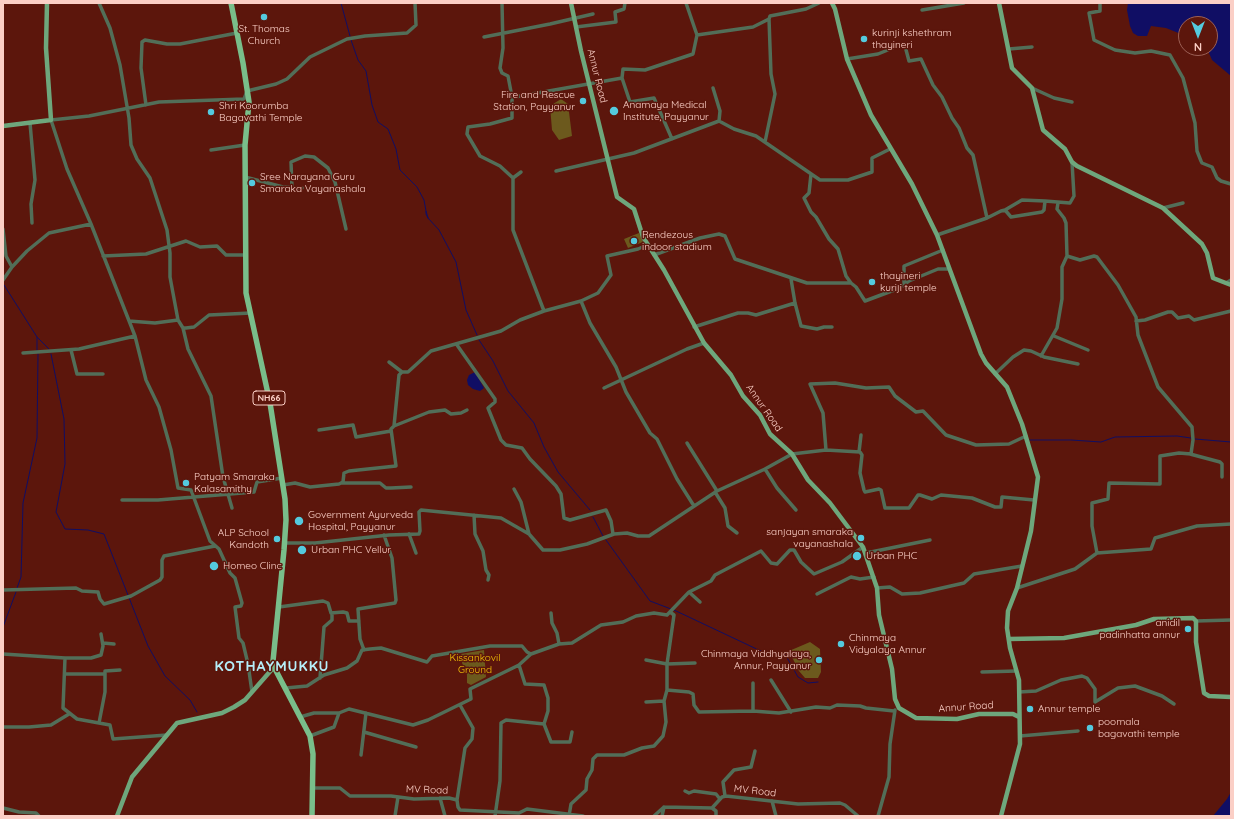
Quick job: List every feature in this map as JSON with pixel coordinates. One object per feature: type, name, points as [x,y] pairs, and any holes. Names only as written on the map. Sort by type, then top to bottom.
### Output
[{"type":"highway","name":"NH66","points":[[230,3],[237,33],[249,112],[245,146],[246,293],[270,403],[283,485],[286,520],[274,667]]},
{"type":"highway","points":[[274,667],[310,736],[313,754],[312,816]]},
{"type":"main road","points":[[3,126],[51,120],[46,48],[47,3]]},
{"type":"main road","name":"Annur Road","points":[[571,3],[617,197],[634,209],[640,232],[679,296],[704,344],[731,375],[744,396],[760,415],[770,434],[792,454],[808,480],[830,503],[866,553],[877,588],[879,615],[892,669],[895,699],[899,708],[916,718],[957,719],[979,714],[1004,714],[1019,717]]},
{"type":"main road","points":[[832,3],[835,9],[847,59],[871,115],[912,184],[937,235],[981,354],[1007,387],[1026,436],[1038,477],[1030,531],[1017,588],[1008,611],[1009,639],[1019,680],[1020,744],[1001,816]]},
{"type":"main road","points":[[998,3],[1014,72],[1032,88],[1043,130],[1065,149],[1072,162],[1163,208],[1202,244],[1207,253],[1213,278],[1231,285]]},
{"type":"main road","points":[[1009,639],[1064,638],[1136,625],[1154,619],[1193,618],[1196,621],[1196,642],[1204,693],[1208,696],[1231,698]]},
{"type":"main road","points":[[117,816],[132,778],[177,723],[222,713],[245,700],[274,667]]},
{"type":"street","points":[[99,3],[110,28],[120,65],[131,145],[137,159],[150,178],[162,212],[170,246],[170,277],[178,320],[188,349],[211,396],[222,473],[232,508]]},
{"type":"street","points":[[252,692],[243,643],[239,638],[235,607],[240,606],[242,603],[235,578],[230,573],[219,549],[210,541],[191,490],[178,488],[171,450],[159,407],[146,380],[135,336],[91,224],[67,169],[51,120],[89,116],[159,102],[244,99],[247,91],[276,84],[287,79],[310,57],[347,39],[407,33],[416,25],[415,3]]},
{"type":"street","points":[[502,3],[503,48],[500,68],[502,73],[508,76],[512,97],[512,118],[490,124],[468,126],[467,134],[480,156],[500,166],[513,178],[514,230],[544,311]]},
{"type":"street","points":[[576,27],[614,23],[617,21],[615,12],[624,9],[625,3]]},
{"type":"street","points":[[672,139],[654,98],[630,102],[622,78],[623,69],[644,70],[693,54],[697,35],[686,3]]},
{"type":"street","points":[[697,35],[753,27],[769,19],[770,16],[806,9],[819,3]]},
{"type":"street","points":[[922,10],[964,3]]},
{"type":"street","points":[[1100,3],[1100,11],[1089,13],[1094,40],[1115,50],[1135,53],[1151,51],[1170,55],[1183,78],[1195,123],[1197,151],[1201,161],[1202,163],[1212,167],[1221,181],[1231,184]]},
{"type":"street","points":[[484,37],[593,14]]},
{"type":"street","points":[[765,142],[775,94],[771,74],[769,19]]},
{"type":"street","points":[[146,105],[141,68],[142,42],[145,40],[167,44],[180,44],[237,33]]},
{"type":"street","points":[[847,59],[878,54],[900,45],[905,46],[909,61],[921,59],[952,118],[959,128],[967,148],[973,155],[986,218]]},
{"type":"street","points":[[1009,49],[1032,47]]},
{"type":"street","points":[[512,97],[622,78]]},
{"type":"street","points":[[713,88],[720,111],[719,121]]},
{"type":"street","points":[[1032,88],[1054,98],[1072,102]]},
{"type":"street","points":[[556,171],[630,154],[719,121],[734,129],[756,136],[820,180],[848,180],[872,172],[872,158],[890,148]]},
{"type":"street","points":[[30,123],[35,180],[31,204],[32,223]]},
{"type":"street","points":[[211,150],[245,146]]},
{"type":"street","points":[[292,188],[291,162],[305,156],[314,157],[328,168],[335,182],[346,229]]},
{"type":"street","points":[[937,235],[986,218],[1022,200],[1070,204],[1074,196],[1072,162]]},
{"type":"street","points":[[513,178],[521,172]]},
{"type":"street","points":[[811,174],[809,193],[804,198],[811,212],[838,249],[846,276],[856,287],[865,301],[904,286],[909,281],[938,269],[949,269]]},
{"type":"street","points":[[246,178],[292,188],[302,188]]},
{"type":"street","points":[[1004,210],[1011,217],[1042,212],[1044,210],[1045,201]]},
{"type":"street","points":[[1041,356],[1054,336],[1057,328],[1062,299],[1062,267],[1067,256],[1066,223],[1057,209],[1058,203]]},
{"type":"street","points":[[1163,208],[1183,203]]},
{"type":"street","points":[[3,280],[12,267],[27,251],[49,233],[91,224]]},
{"type":"street","points":[[3,229],[6,256],[12,267]]},
{"type":"street","points":[[654,255],[700,238],[719,234],[725,236],[735,259],[791,278],[815,284],[851,283]]},
{"type":"street","points":[[103,256],[146,254],[186,241],[200,247],[217,246],[226,255],[245,255]]},
{"type":"street","points":[[389,362],[402,372],[408,372],[431,351],[456,345],[468,339],[501,331],[520,320],[544,311],[581,301],[598,292],[610,278],[611,274],[606,258],[607,256],[638,249],[647,244]]},
{"type":"street","points":[[904,286],[904,266],[943,250]]},
{"type":"street","points":[[1067,256],[1080,260],[1094,256],[1097,257],[1118,285],[1136,321],[1138,335],[1158,387],[1192,427],[1193,440],[1190,454]]},
{"type":"street","points":[[791,278],[801,326],[817,330],[824,326],[832,327]]},
{"type":"street","points":[[1226,283],[1231,280]]},
{"type":"street","points":[[581,301],[590,323],[616,367],[621,381],[650,432],[657,439],[677,479],[694,506]]},
{"type":"street","points":[[694,327],[738,313],[756,315],[795,303]]},
{"type":"street","points":[[1136,321],[1145,320],[1168,312],[1172,312],[1176,317],[1189,316],[1194,320],[1231,311]]},
{"type":"street","points":[[182,328],[194,327],[209,315],[251,313]]},
{"type":"street","points":[[129,321],[155,323],[178,320]]},
{"type":"street","points":[[23,353],[71,350],[135,336]]},
{"type":"street","points":[[1054,336],[1088,350]]},
{"type":"street","points":[[604,388],[704,344]]},
{"type":"street","points":[[456,345],[495,399],[495,402],[488,408],[501,440],[506,445],[522,448],[530,459],[556,486],[561,494],[564,518],[570,520],[606,510],[609,514],[613,534]]},
{"type":"street","points":[[71,350],[77,374],[103,374]]},
{"type":"street","points":[[996,374],[1013,357],[1024,350],[1031,351],[1041,356],[1078,364]]},
{"type":"street","points":[[341,483],[344,473],[349,471],[396,466],[391,431],[394,426],[396,392],[399,375],[402,372]]},
{"type":"street","points":[[826,450],[823,413],[810,384],[835,383],[866,388],[889,387],[895,396],[916,412],[923,411],[946,435],[976,445],[1009,444],[1026,436]]},
{"type":"street","points":[[394,426],[429,412],[445,410],[451,414],[461,413],[467,410]]},
{"type":"street","points":[[319,430],[353,425],[356,437],[391,431]]},
{"type":"street","points":[[861,435],[859,452],[862,455],[860,473],[864,490],[865,492],[879,489],[881,490],[885,508],[909,508],[918,495],[932,499],[941,496],[972,498],[995,507],[1001,506],[1002,497],[1034,500]]},
{"type":"street","points":[[687,443],[725,508],[728,526],[737,533]]},
{"type":"street","points":[[285,543],[314,544],[384,535],[419,534],[419,512],[421,510],[501,518],[529,534],[543,550],[587,544],[613,534],[627,532],[638,536],[649,536],[716,491],[765,470],[792,454],[826,450],[859,452]]},
{"type":"street","points":[[1097,553],[1092,526],[1092,503],[1108,499],[1109,483],[1160,484],[1160,456],[1179,453],[1190,454],[1220,462],[1222,464],[1222,477]]},
{"type":"street","points":[[765,470],[777,488],[796,510]]},
{"type":"street","points":[[122,500],[158,500],[254,492],[257,482],[282,478]]},
{"type":"street","points":[[283,485],[295,484],[310,487],[341,483],[380,483],[386,488],[411,486]]},
{"type":"street","points":[[514,489],[521,502],[529,534]]},
{"type":"street","points":[[474,515],[475,534],[484,551],[486,570],[489,575],[488,580]]},
{"type":"street","points":[[1017,588],[1075,570],[1097,553],[1151,549],[1155,538],[1197,526],[1231,524]]},
{"type":"street","points":[[409,534],[416,553]]},
{"type":"street","points":[[364,650],[360,639],[359,608],[395,603],[392,558],[384,535]]},
{"type":"street","points":[[866,553],[930,540]]},
{"type":"street","points":[[3,590],[16,591],[76,588],[82,591],[98,592],[100,599],[104,604],[130,596],[161,578],[162,560],[164,556],[215,546]]},
{"type":"street","points":[[300,717],[314,712],[339,713],[349,709],[366,712],[413,725],[428,720],[471,699],[470,689],[519,665],[531,654],[558,644],[572,643],[601,625],[623,622],[636,616],[654,613],[667,615],[689,592],[711,581],[715,575],[761,551],[771,562],[777,564],[790,550],[794,550],[801,562],[814,574],[842,562],[862,547]]},
{"type":"street","points":[[877,588],[890,587],[902,594],[920,593],[964,583],[974,574],[1022,566]]},
{"type":"street","points":[[818,594],[851,578],[860,579],[874,577]]},
{"type":"street","points":[[689,592],[700,602]]},
{"type":"street","points":[[280,607],[323,601],[328,603],[332,613],[332,620],[324,627],[320,678]]},
{"type":"street","points":[[570,815],[571,804],[586,790],[587,779],[592,770],[594,759],[597,755],[624,755],[642,748],[654,746],[663,736],[666,722],[664,701],[667,690],[668,664],[674,615],[672,611]]},
{"type":"street","points":[[332,613],[347,613],[349,621],[359,621]]},
{"type":"street","points":[[551,613],[552,623],[557,633],[558,644]]},
{"type":"street","points":[[1196,621],[1231,620]]},
{"type":"street","points":[[3,654],[65,658],[92,658],[101,655],[103,643],[101,634]]},
{"type":"street","points":[[103,643],[114,644]]},
{"type":"street","points":[[364,650],[381,648],[427,662],[432,656],[490,646],[522,646],[531,654]]},
{"type":"street","points":[[286,688],[306,686],[320,678],[352,665],[357,661],[364,650]]},
{"type":"street","points":[[65,658],[66,674],[62,702],[63,708],[69,714],[77,719],[110,725],[113,739],[167,735]]},
{"type":"street","points":[[646,660],[668,664],[695,663]]},
{"type":"street","points":[[519,665],[525,684],[544,685],[546,689],[548,705],[544,724],[550,742],[570,742],[572,732]]},
{"type":"street","points":[[66,674],[104,674],[107,670],[120,670]]},
{"type":"street","points":[[982,672],[1016,671]]},
{"type":"street","points":[[99,723],[105,692],[104,674]]},
{"type":"street","points":[[1019,692],[1036,691],[1061,680],[1082,676],[1087,678],[1095,689],[1094,702],[1118,688],[1135,686],[1162,696],[1174,704]]},
{"type":"street","points":[[771,680],[791,712]]},
{"type":"street","points":[[753,683],[753,711]]},
{"type":"street","points":[[667,690],[689,692],[693,694],[694,705],[699,712],[791,712],[816,707],[830,708],[837,705],[860,706],[894,711],[899,708]]},
{"type":"street","points":[[646,702],[664,701]]},
{"type":"street","points":[[457,800],[465,748],[472,739],[473,728],[460,705]]},
{"type":"street","points":[[878,816],[889,777],[894,711]]},
{"type":"street","points":[[361,755],[366,712]]},
{"type":"street","points":[[310,736],[334,727],[339,713]]},
{"type":"street","points":[[3,726],[29,727],[50,725],[69,714]]},
{"type":"street","points":[[495,816],[500,781],[501,723],[506,720],[544,724]]},
{"type":"street","points":[[1020,736],[1078,731]]},
{"type":"street","points":[[364,732],[416,747]]},
{"type":"street","points":[[725,796],[723,782],[734,770],[751,767],[755,751]]},
{"type":"street","name":"MV Road","points":[[312,788],[340,788],[350,796],[398,797],[414,799],[440,798],[457,800],[459,810],[520,813],[527,809],[583,816]]},
{"type":"street","points":[[685,791],[690,794],[694,791],[716,794],[720,799]]},
{"type":"street","name":"MV Road","points":[[712,808],[725,796],[798,804],[840,803],[845,805],[858,816]]},
{"type":"street","points":[[395,816],[398,797]]},
{"type":"street","points":[[440,798],[445,816]]},
{"type":"street","points":[[772,801],[776,816]]},
{"type":"street","points":[[662,816],[664,807]]},
{"type":"street","points":[[654,816],[664,807],[712,808],[716,811],[716,816]]},
{"type":"street","points":[[3,808],[19,812],[33,812],[39,816]]},
{"type":"green space","points":[[561,99],[568,104],[572,136],[559,140],[552,130],[550,106]]},
{"type":"green space","name":"Rendezous indoor stadium","points":[[639,233],[643,242],[628,248],[624,239]]},
{"type":"green space","points":[[810,642],[820,649],[821,672],[818,678],[805,678],[799,671],[789,651]]},
{"type":"green space","name":"Kissankovil Ground","points":[[484,650],[486,677],[471,685],[467,683],[467,675],[462,663],[461,654]]},
{"type":"shaded area","points":[[1128,3],[1231,3],[1231,76],[1212,60],[1210,56],[1218,56],[1218,16],[1178,16],[1178,33],[1166,28],[1151,26],[1147,36],[1138,36],[1133,33],[1130,26],[1127,10]]},
{"type":"shaded area","points":[[475,372],[484,388],[480,391],[473,389],[468,385],[467,380],[469,375]]},
{"type":"shaded area","points":[[1231,792],[1231,816],[1213,816],[1227,799]]},
{"type":"waterway","points":[[341,3],[350,36]]},
{"type":"waterway","points":[[351,40],[358,60],[366,71],[372,105],[378,122],[388,129],[396,149],[400,170],[417,187],[424,200],[426,211]]},
{"type":"waterway","points":[[428,218],[426,211],[426,214],[428,218],[439,230],[456,262],[466,310],[477,335]]},
{"type":"waterway","points":[[4,285],[37,337],[37,350]]},
{"type":"waterway","points":[[37,337],[49,349]]},
{"type":"waterway","points":[[479,340],[493,361],[508,391],[534,423],[544,447],[558,472],[590,510]]},
{"type":"waterway","points":[[17,588],[21,577],[23,503],[37,438],[38,354]]},
{"type":"waterway","points":[[51,354],[64,419],[65,464],[56,512],[65,529],[88,530],[104,534],[148,646],[165,676],[190,700],[197,712]]},
{"type":"waterway","points":[[1030,440],[1101,442],[1115,437],[1177,436],[1191,438]]},
{"type":"waterway","points":[[1195,439],[1231,442]]},
{"type":"waterway","points":[[593,517],[603,536]]},
{"type":"waterway","points":[[606,540],[650,601],[671,609]]},
{"type":"waterway","points":[[3,627],[16,592]]},
{"type":"waterway","points":[[674,610],[763,652],[785,654],[798,677],[808,683],[818,682]]},
{"type":"waterway","points":[[3,690],[3,707]]},
{"type":"place","name":"St. Thomas Church","points":[[264,17]]},
{"type":"place","name":"kurinji kshethram thayineri","points":[[864,39]]},
{"type":"place","name":"Fire and Rescue Station, Payyanur","points":[[583,101]]},
{"type":"place","name":"Anamaya Medical Institute, Payyanur","points":[[614,111]]},
{"type":"place","name":"Shri Koorumba Bagavathi Temple","points":[[211,112]]},
{"type":"place","name":"Sree Narayana Guru Smaraka Vayanashala","points":[[252,183]]},
{"type":"place","name":"Rendezous indoor stadium","points":[[634,241]]},
{"type":"place","name":"thayineri kuriji temple","points":[[872,282]]},
{"type":"place","name":"Patyam Smaraka Kalasamithy","points":[[186,483]]},
{"type":"place","name":"Government Ayurveda Hospital, Payyanur","points":[[299,521]]},
{"type":"place","name":"sanjayan smaraka vayanashala","points":[[861,538]]},
{"type":"place","name":"ALP School Kandoth","points":[[277,539]]},
{"type":"place","name":"Urban PHC Vellur","points":[[302,550]]},
{"type":"place","name":"Urban PHC","points":[[857,556]]},
{"type":"place","name":"Homeo Clinc","points":[[214,566]]},
{"type":"place","name":"anidil padinhatta annur","points":[[1188,629]]},
{"type":"place","name":"Chinmaya Vidyalaya Annur","points":[[841,644]]},
{"type":"place","name":"Chinmaya Viddhyalaya, Annur, Payyanur","points":[[819,660]]},
{"type":"place","name":"Annur temple","points":[[1030,709]]},
{"type":"place","name":"poomala bagavathi temple","points":[[1090,728]]},
{"type":"district","name":"KOTHAYMUKKU","points":[[272,667]]}]
